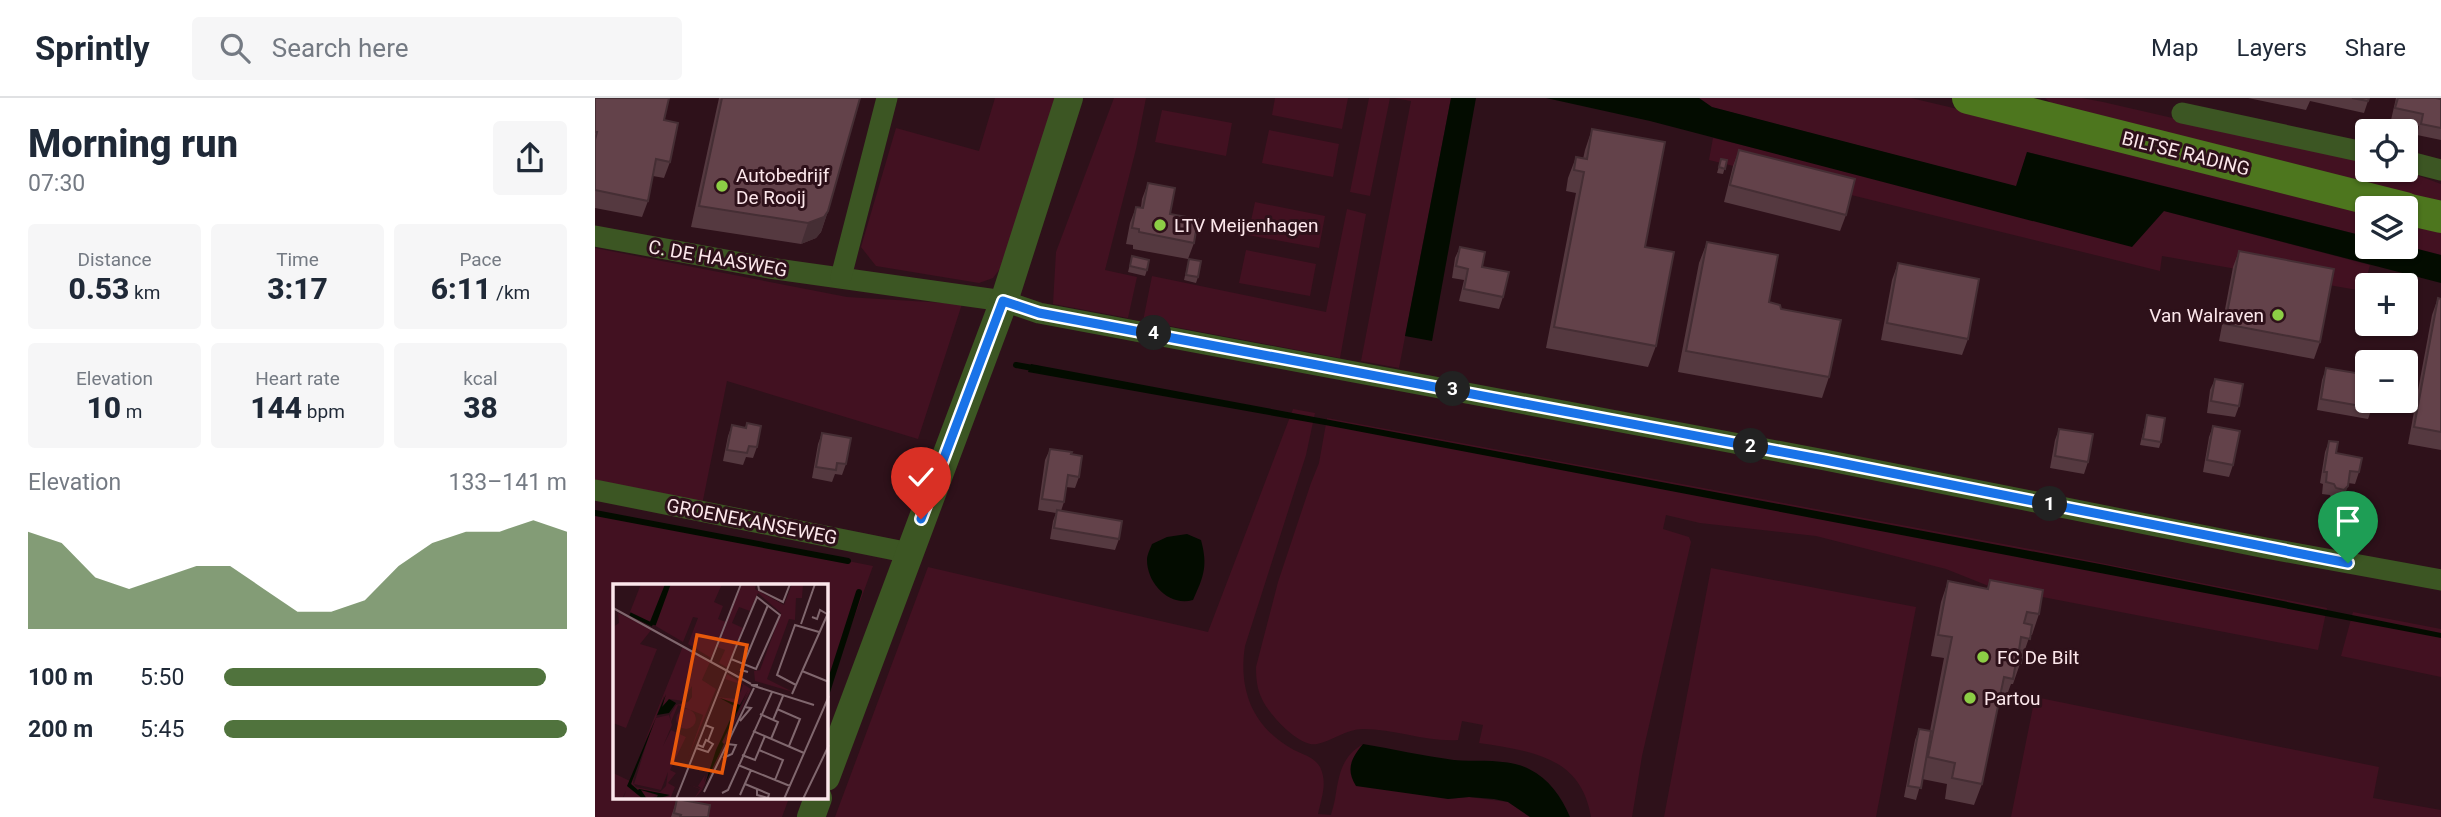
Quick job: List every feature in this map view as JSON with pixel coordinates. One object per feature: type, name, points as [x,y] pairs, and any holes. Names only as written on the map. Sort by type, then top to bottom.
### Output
[{"type":"main road","name":"BILTSE RADING","points":[[1968,98],[2023,105],[2361,196]]},
{"type":"main road","name":"BILTSE RADING","points":[[2418,211],[2441,217]]},
{"type":"street","points":[[841,277],[887,98]]},
{"type":"street","points":[[828,772],[1003,301],[1069,98]]},
{"type":"street","points":[[2182,113],[2355,150]]},
{"type":"street","points":[[2418,164],[2441,170]]},
{"type":"street","name":"C. DE HAASWEG","points":[[595,236],[769,268],[1003,301],[1039,313],[1772,449],[2266,548],[2441,580]]},
{"type":"street","name":"GROENEKANSEWEG","points":[[595,490],[910,553]]},
{"type":"street","points":[[811,817],[817,800]]},
{"type":"shaded area","points":[[995,98],[1056,98],[1005,262],[993,278],[979,283],[876,266],[861,247],[896,128],[979,151]]},
{"type":"shaded area","points":[[1114,98],[1146,98],[1105,270],[1137,277],[1128,318],[1053,304],[1056,252]]},
{"type":"shaded area","points":[[1275,98],[1348,98],[1342,129],[1272,115]]},
{"type":"shaded area","points":[[1369,98],[1390,98],[1370,196],[1350,192]]},
{"type":"shaded area","points":[[1394,98],[1451,98],[1399,368],[1361,361],[1411,101]]},
{"type":"shaded area","points":[[1451,98],[1476,98],[1432,341],[1405,336]]},
{"type":"shaded area","points":[[1546,98],[1699,98],[1712,107],[2016,186],[2027,152],[2355,234],[2355,259],[2418,259],[2418,249],[2441,255],[2441,283],[2418,277],[2418,273],[2403,273],[2164,211],[2132,247],[1650,121]]},
{"type":"shaded area","points":[[1699,98],[1911,98],[2355,208],[2355,234],[2027,152],[2017,187],[1711,107]]},
{"type":"shaded area","points":[[2045,98],[2082,98],[2355,160],[2355,182],[2418,182],[2418,176],[2441,184],[2441,206],[2418,200],[2418,196],[2403,196],[2053,105]]},
{"type":"shaded area","points":[[1162,110],[1232,123],[1226,156],[1155,142]]},
{"type":"shaded area","points":[[1269,130],[1339,144],[1333,177],[1262,163]]},
{"type":"shaded area","points":[[1713,138],[1783,155],[2164,211],[2370,265],[2368,273],[2355,273],[2355,290],[2162,256],[2160,271],[1709,160]]},
{"type":"shaded area","points":[[1255,202],[1325,216],[1319,248],[1248,235]]},
{"type":"shaded area","points":[[1347,209],[1366,214],[1340,358],[1143,321],[1152,276],[1326,312]]},
{"type":"shaded area","points":[[2418,223],[2441,229],[2441,255],[2418,249]]},
{"type":"shaded area","points":[[595,248],[847,297],[962,304],[918,439],[727,381],[702,505],[595,484]]},
{"type":"shaded area","points":[[1246,250],[1316,264],[1310,296],[1239,283]]},
{"type":"shaded area","points":[[1031,364],[2105,565],[2441,633],[2441,638],[1325,425],[1028,372]]},
{"type":"shaded area","points":[[1293,409],[1315,413],[1306,455],[1245,646],[1244,678],[1251,706],[1268,731],[1320,767],[1324,785],[1318,814],[1331,815],[1342,767],[1350,755],[1363,744],[1448,799],[1469,797],[1508,802],[1530,817],[835,817],[928,567],[1208,632]]},
{"type":"shaded area","points":[[1327,418],[2036,550],[2327,608],[2318,650],[1991,587],[1946,569],[1816,536],[1700,523],[1666,515],[1663,529],[1689,537],[1691,542],[1642,756],[1632,817],[1591,817],[1577,781],[1565,769],[1535,754],[1479,743],[1483,725],[1462,721],[1458,740],[1363,729],[1310,744],[1293,735],[1265,705],[1258,687],[1256,667],[1278,582],[1319,463]]},
{"type":"shaded area","points":[[595,511],[873,566],[828,690],[828,584],[613,584],[613,800],[788,800],[782,817],[595,817]]},
{"type":"shaded area","points":[[1187,534],[1201,540],[1204,564],[1193,600],[1184,601],[1168,597],[1161,592],[1151,577],[1147,560],[1152,544],[1167,537]]},
{"type":"shaded area","points":[[1711,568],[1916,607],[1876,817],[1664,817]]},
{"type":"shaded area","points":[[2353,612],[2441,629],[2441,677],[2341,656]]},
{"type":"shaded area","points":[[2035,697],[2379,767],[2373,798],[2441,810],[2441,817],[2011,817]]},
{"type":"shaded area","points":[[1363,744],[1454,760],[1502,762],[1521,766],[1548,783],[1563,802],[1570,817],[1530,817],[1508,802],[1494,799],[1448,799],[1356,786],[1350,769]]},
{"type":"building","points":[[595,98],[669,98],[664,120],[678,123],[670,162],[656,159],[648,201],[595,190]]},
{"type":"building","points":[[722,98],[860,98],[824,217],[808,223],[699,206]]},
{"type":"building","points":[[2398,98],[2441,99],[2441,128],[2421,124],[2423,114],[2395,108]]},
{"type":"building","points":[[1592,129],[1665,142],[1645,247],[1674,252],[1656,346],[1554,327],[1584,172],[1574,170],[1576,157],[1587,159]]},
{"type":"building","points":[[1739,150],[1855,179],[1846,215],[1730,185]]},
{"type":"building","points":[[1721,159],[1727,160],[1725,169],[1719,167]]},
{"type":"building","points":[[1148,183],[1175,188],[1170,214],[1198,219],[1194,243],[1139,232],[1139,229],[1132,228],[1136,207],[1143,208]]},
{"type":"building","points":[[1707,242],[1778,255],[1769,302],[1780,305],[1781,309],[1841,320],[1829,377],[1686,351]]},
{"type":"building","points":[[1460,247],[1485,252],[1482,267],[1509,272],[1503,297],[1464,289],[1468,269],[1456,266]]},
{"type":"building","points":[[2239,251],[2334,269],[2320,342],[2225,324]]},
{"type":"building","points":[[1132,256],[1149,260],[1147,270],[1130,266]]},
{"type":"building","points":[[1189,259],[1201,261],[1198,277],[1186,275]]},
{"type":"building","points":[[1898,263],[1979,279],[1968,339],[1887,323]]},
{"type":"building","points":[[2438,298],[2441,299],[2441,432],[2414,427]]},
{"type":"building","points":[[2326,368],[2355,373],[2355,405],[2321,399]]},
{"type":"building","points":[[2215,379],[2243,384],[2239,406],[2211,401]]},
{"type":"building","points":[[2147,415],[2165,418],[2161,442],[2143,439]]},
{"type":"building","points":[[747,423],[761,426],[757,447],[749,446],[747,453],[727,450],[732,425],[746,428]]},
{"type":"building","points":[[2213,426],[2240,431],[2233,465],[2207,460]]},
{"type":"building","points":[[2059,429],[2093,434],[2088,462],[2055,456]]},
{"type":"building","points":[[822,433],[851,438],[846,464],[837,463],[836,470],[816,467]]},
{"type":"building","points":[[2329,441],[2338,442],[2336,453],[2362,458],[2359,472],[2350,471],[2348,486],[2344,490],[2326,482],[2327,472],[2324,472]]},
{"type":"building","points":[[1050,449],[1082,456],[1079,477],[1068,475],[1064,502],[1042,499]]},
{"type":"building","points":[[1057,510],[1122,521],[1119,539],[1054,528]]},
{"type":"building","points":[[1990,580],[2043,590],[2039,614],[2027,612],[2024,623],[2032,625],[2030,639],[2021,637],[2021,663],[2016,662],[2013,679],[2004,677],[1982,784],[1952,778],[1955,763],[1928,757],[1952,637],[1938,635],[1948,581],[1988,589]]},
{"type":"building","points":[[1919,729],[1931,731],[1921,788],[1908,786]]},
{"type":"building","points":[[677,800],[710,805],[708,817],[680,817],[681,815],[674,813]]},
{"type":"waterway","points":[[1016,365],[1038,369]]},
{"type":"waterway","points":[[595,513],[848,561]]},
{"type":"waterway","points":[[828,689],[859,592]]},
{"type":"place","name":"Autobedrijf De Rooij","points":[[722,186]]},
{"type":"place","name":"LTV Meijenhagen","points":[[1160,225]]},
{"type":"place","name":"Van Walraven","points":[[2278,315]]},
{"type":"place","name":"FC De Bilt","points":[[1983,657]]},
{"type":"place","name":"Partou","points":[[1970,698]]},
{"type":"route","points":[[921,519],[1003,301],[1039,313],[1355,370],[2348,563]]}]
